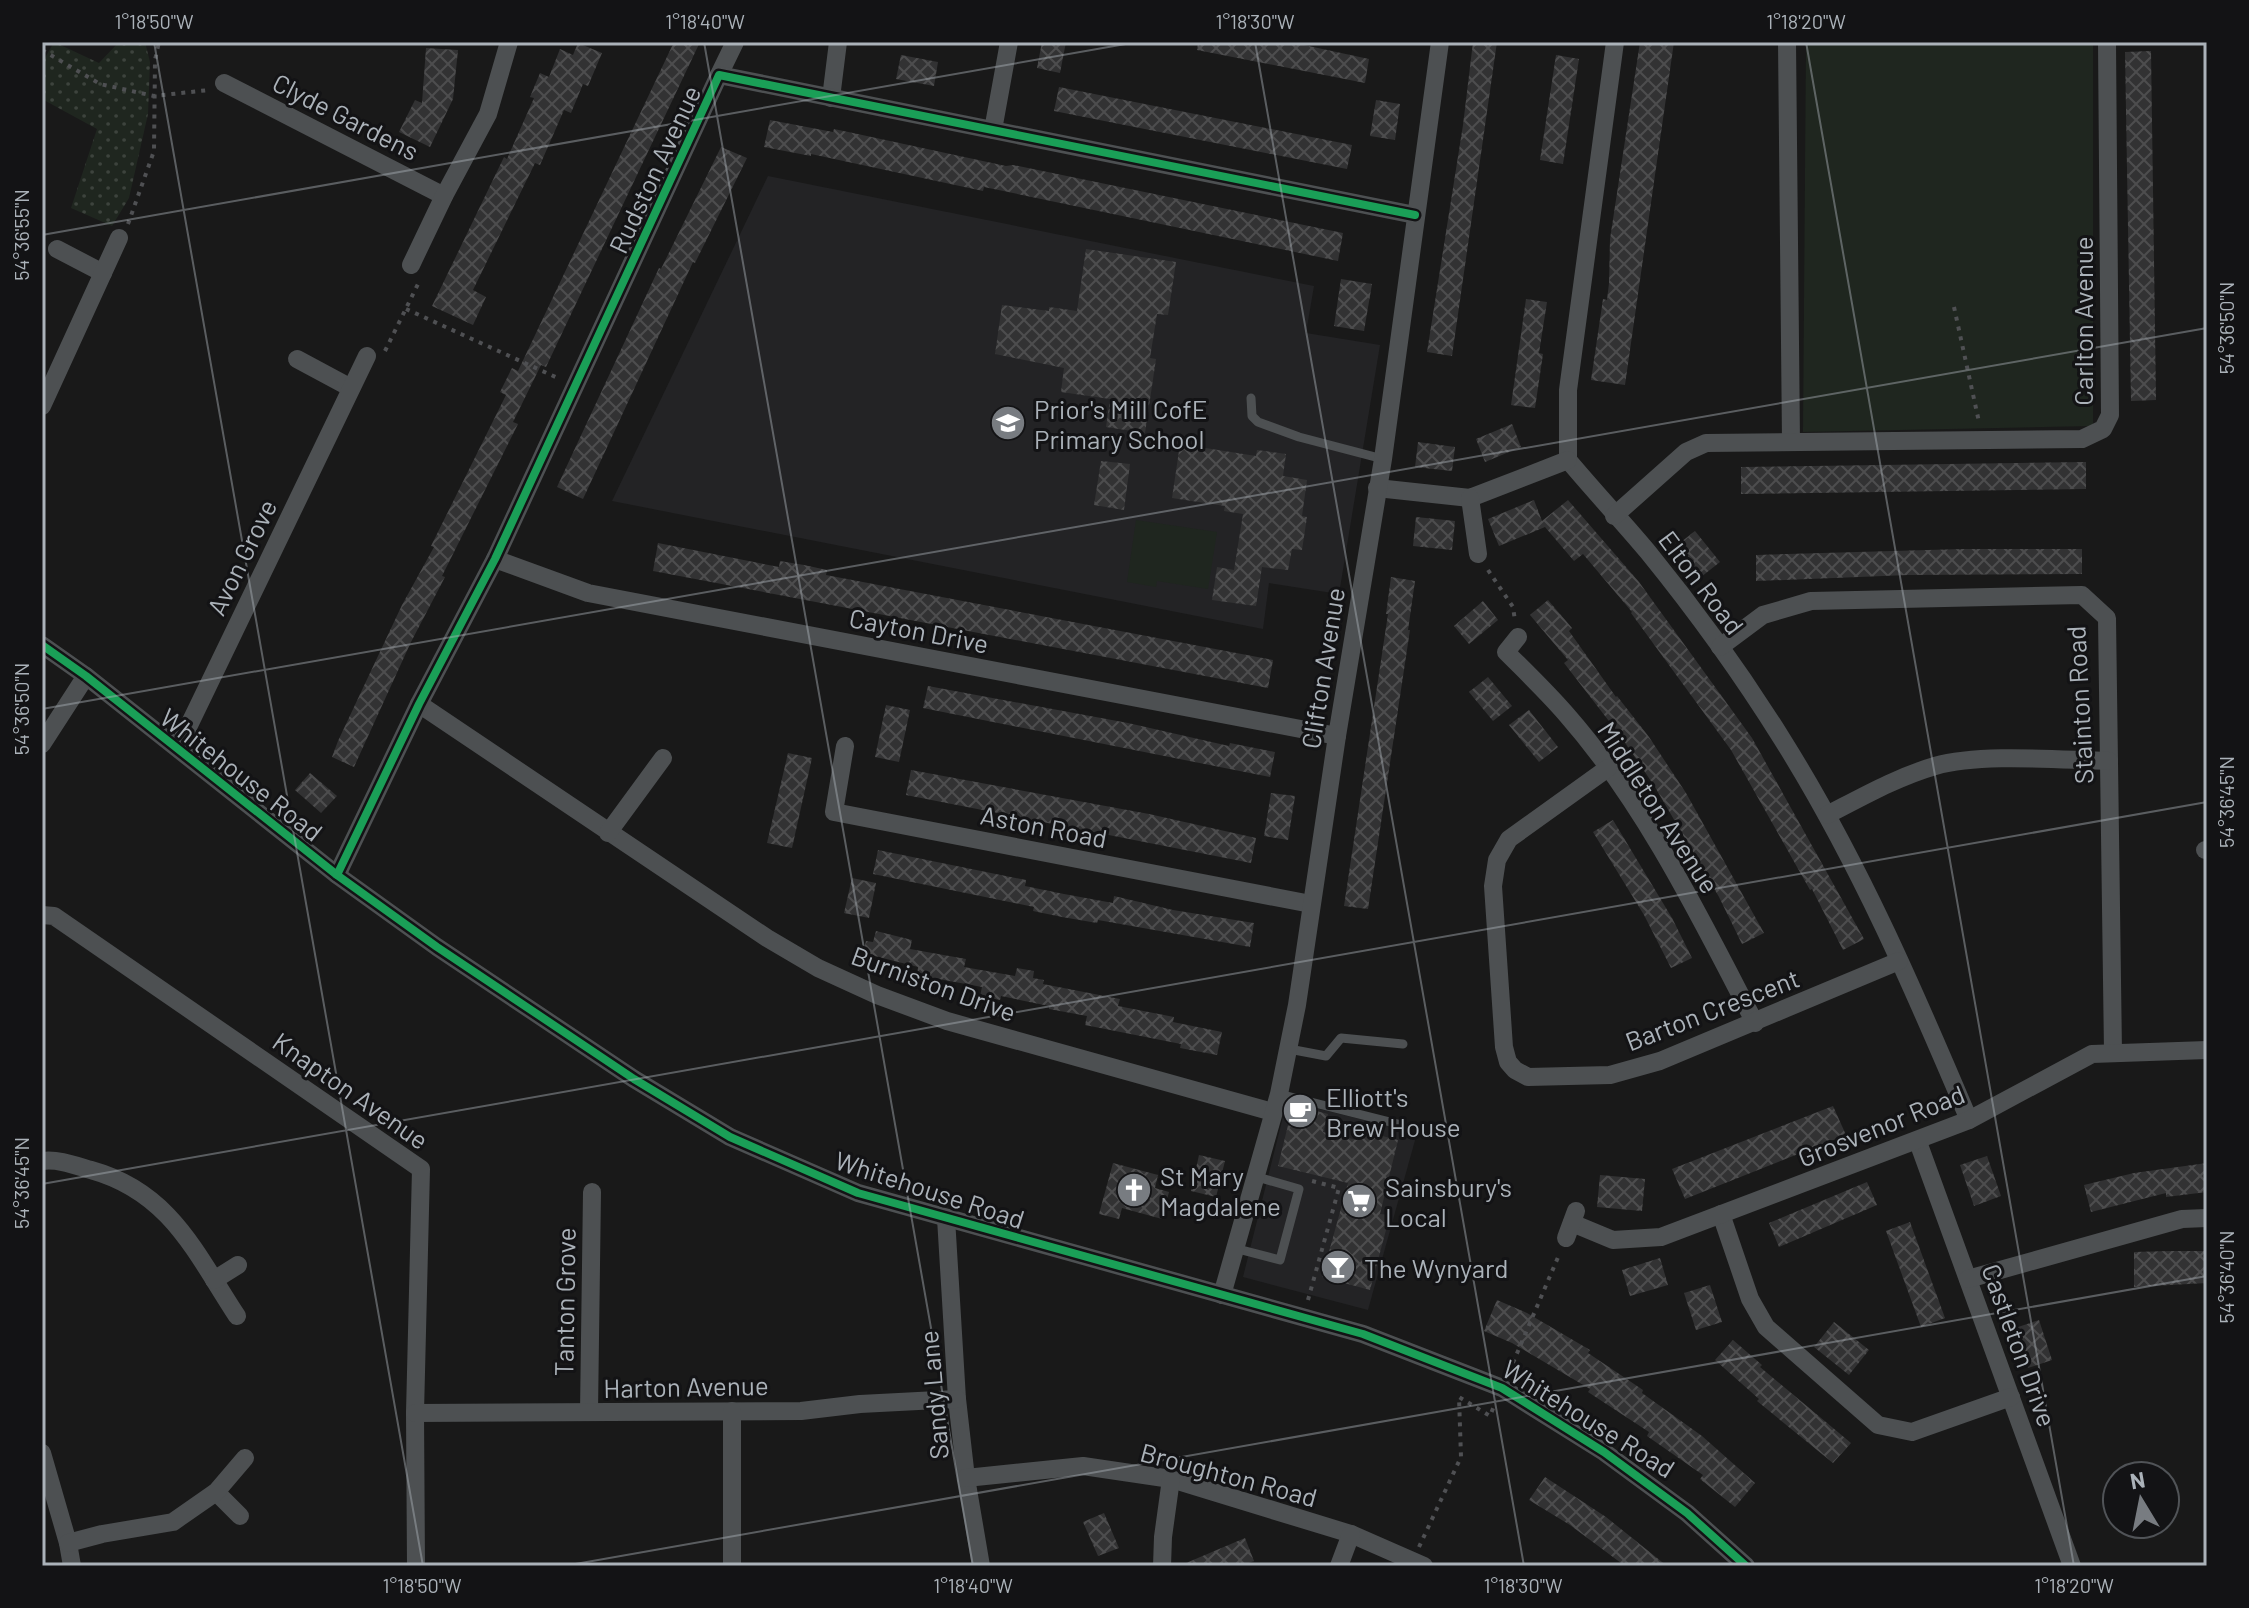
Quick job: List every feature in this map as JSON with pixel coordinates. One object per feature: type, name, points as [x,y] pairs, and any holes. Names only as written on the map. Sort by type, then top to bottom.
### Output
[{"type":"street","points":[[411,265],[488,114],[509,42]]},
{"type":"street","name":"Rudston Avenue","points":[[337,875],[419,704],[495,559],[735,42]]},
{"type":"street","points":[[831,98],[838,42]]},
{"type":"street","points":[[993,130],[1009,42]]},
{"type":"street","points":[[1377,488],[1470,498],[1568,460],[1568,390],[1615,42]]},
{"type":"street","points":[[1787,42],[1791,442]]},
{"type":"street","name":"Carlton Avenue","points":[[1614,516],[1686,452],[1706,443],[2082,439],[2103,429],[2110,415],[2107,42]]},
{"type":"street","name":"Clifton Avenue","points":[[1222,1295],[1289,1049],[1383,459],[1435,43]]},
{"type":"street","name":"Rudston Avenue","points":[[719,75],[1415,215]]},
{"type":"street","name":"Clyde Gardens","points":[[224,83],[444,196]]},
{"type":"street","points":[[42,406],[48,378],[120,237]]},
{"type":"street","points":[[57,249],[103,273]]},
{"type":"street","name":"Avon Grove","points":[[178,748],[367,356]]},
{"type":"street","points":[[297,359],[351,388]]},
{"type":"street","name":"Elton Road","points":[[1568,460],[1647,551],[1720,647],[1782,738],[1871,897],[1969,1120]]},
{"type":"street","points":[[1470,498],[1478,554]]},
{"type":"street","name":"Cayton Drive","points":[[495,559],[588,593],[1337,736]]},
{"type":"street","name":"Stainton Road","points":[[1720,647],[1763,615],[1811,601],[2082,595],[2107,618],[2113,1052]]},
{"type":"street","name":"Middleton Avenue","points":[[1518,637],[1506,652],[1566,714],[1608,768],[1704,925],[1755,1023]]},
{"type":"street","name":"Whitehouse Road","points":[[42,645],[86,676],[337,875],[437,947],[634,1079],[730,1137],[858,1193],[1363,1334],[1502,1388],[1604,1452],[1687,1513],[1746,1566]]},
{"type":"street","points":[[42,744],[86,676]]},
{"type":"street","name":"Burniston Drive","points":[[419,704],[608,833],[818,968],[877,995],[947,1021],[1276,1103]]},
{"type":"street","name":"Aston Road","points":[[845,746],[834,812],[1311,904]]},
{"type":"street","points":[[608,833],[663,758]]},
{"type":"street","points":[[1827,815],[1894,780],[1938,765],[1990,760],[2109,761]]},
{"type":"street","name":"Barton Crescent","points":[[1608,768],[1509,839],[1497,860],[1493,886],[1504,1047],[1508,1062],[1528,1077],[1610,1075],[1660,1061],[1899,961]]},
{"type":"street","name":"Knapton Avenue","points":[[42,915],[54,916],[421,1169],[415,1413],[416,1566]]},
{"type":"street","name":"Grosvenor Road","points":[[1571,1224],[1613,1240],[1661,1237],[1918,1142],[1969,1120],[2092,1054],[2207,1050]]},
{"type":"street","name":"Castleton Drive","points":[[1918,1142],[2072,1566]]},
{"type":"street","points":[[42,1161],[54,1160],[114,1176],[147,1195],[181,1229],[237,1316]]},
{"type":"street","name":"Tanton Grove","points":[[589,1412],[592,1192]]},
{"type":"street","points":[[1721,1214],[1750,1299],[1766,1327],[1878,1425],[1912,1432],[2011,1397]]},
{"type":"street","name":"Sandy Lane","points":[[946,1218],[957,1399],[981,1566]]},
{"type":"street","points":[[1968,1279],[2182,1219],[2207,1218]]},
{"type":"street","points":[[214,1280],[238,1265]]},
{"type":"street","name":"Harton Avenue","points":[[415,1413],[801,1411],[860,1404],[957,1399]]},
{"type":"street","points":[[732,1411],[732,1566]]},
{"type":"street","points":[[42,1453],[72,1566]]},
{"type":"street","points":[[68,1543],[173,1522],[216,1492],[245,1458]]},
{"type":"street","name":"Broughton Road","points":[[966,1478],[1083,1466],[1171,1479],[1351,1534],[1419,1563]]},
{"type":"street","points":[[1162,1566],[1171,1479]]},
{"type":"street","points":[[216,1492],[240,1516]]},
{"type":"street","points":[[1339,1566],[1351,1534]]},
{"type":"lane","points":[[1251,398],[1252,416],[1258,422],[1299,437],[1383,459]]},
{"type":"lane","points":[[1289,1049],[1326,1056],[1341,1038],[1403,1044]]},
{"type":"lane","points":[[1276,1103],[1402,1125]]},
{"type":"lane","points":[[1234,1248],[1280,1260],[1299,1189],[1254,1176]]},
{"type":"path","points":[[120,237],[135,210],[154,151],[154,96],[159,42]]},
{"type":"path","points":[[42,50],[100,84],[154,96],[212,90],[216,80],[224,83]]},
{"type":"path","points":[[367,356],[380,362],[406,309],[424,271],[411,265]]},
{"type":"path","points":[[1954,307],[1983,440]]},
{"type":"path","points":[[406,309],[576,387]]},
{"type":"path","points":[[1478,554],[1513,607],[1518,637]]},
{"type":"path","points":[[1303,1317],[1339,1188],[1311,1181]]},
{"type":"path","points":[[1419,1563],[1461,1457],[1459,1397],[1490,1416],[1571,1224]]},
{"type":"shaded area","points":[[54,42],[99,63],[119,42],[145,42],[150,62],[148,114],[129,198],[112,226],[71,208],[97,129],[42,99],[42,63]]},
{"type":"shaded area","points":[[1806,42],[2093,42],[2093,426],[1803,432]]},
{"type":"shaded area","name":"Prior's Mill CofE Primary School","points":[[768,176],[1314,286],[1306,333],[1380,345],[1339,594],[1269,583],[1263,629],[612,501]]},
{"type":"shaded area","points":[[1136,520],[1217,532],[1208,589],[1157,581],[1156,587],[1127,582]]},
{"type":"shaded area","points":[[1287,1101],[1417,1133],[1368,1310],[1243,1277]]},
{"type":"building","points":[[674,42],[700,42],[546,367],[541,365],[513,422],[518,424],[442,576],[445,577],[411,642],[354,767],[332,757],[402,605],[434,547],[431,546],[506,395],[500,392],[512,368],[518,371]]},
{"type":"building","points":[[1042,42],[1066,42],[1060,73],[1037,68]]},
{"type":"building","points":[[1198,42],[1290,42],[1369,59],[1365,83],[1197,50]]},
{"type":"building","points":[[1473,42],[1497,42],[1452,356],[1427,352]]},
{"type":"building","points":[[1640,42],[1674,42],[1625,385],[1591,380],[1603,299],[1607,300],[1610,239]]},
{"type":"building","points":[[578,43],[602,53],[588,86],[583,84],[571,113],[564,110],[540,165],[535,163],[473,290],[486,297],[473,325],[432,306],[504,157],[507,159],[534,98],[530,97],[540,73],[549,77],[560,49],[573,55]]},
{"type":"building","points":[[426,48],[458,50],[453,99],[430,147],[399,132],[415,100],[422,103]]},
{"type":"building","points":[[2151,51],[2156,400],[2131,401],[2125,52]]},
{"type":"building","points":[[901,55],[938,62],[934,86],[896,79]]},
{"type":"building","points":[[1556,55],[1579,59],[1563,164],[1540,160]]},
{"type":"building","points":[[1059,87],[1352,145],[1347,169],[1054,111]]},
{"type":"building","points":[[1376,100],[1400,104],[1395,140],[1370,136]]},
{"type":"building","points":[[770,120],[833,132],[834,129],[1343,233],[1338,261],[984,187],[983,191],[764,147]]},
{"type":"building","points":[[721,147],[747,158],[693,262],[583,499],[557,487],[659,268]]},
{"type":"building","points":[[1086,249],[1176,262],[1168,315],[1157,314],[1150,358],[1156,359],[1145,433],[1106,427],[1110,399],[1061,392],[1064,368],[995,354],[1002,305],[1077,311]]},
{"type":"building","points":[[1341,279],[1372,284],[1364,331],[1334,326]]},
{"type":"building","points":[[1526,299],[1547,302],[1535,408],[1511,405]]},
{"type":"building","points":[[1512,424],[1521,447],[1485,462],[1476,439]]},
{"type":"building","points":[[1418,442],[1455,447],[1452,471],[1415,467]]},
{"type":"building","points":[[1180,444],[1256,456],[1257,450],[1286,454],[1283,476],[1307,480],[1302,516],[1307,517],[1302,550],[1292,549],[1288,570],[1262,567],[1256,606],[1212,600],[1217,567],[1234,570],[1243,514],[1224,511],[1225,506],[1172,498]]},
{"type":"building","points":[[1101,461],[1130,464],[1124,510],[1094,505]]},
{"type":"building","points":[[2086,462],[2086,489],[1741,494],[1741,467]]},
{"type":"building","points":[[1534,500],[1542,521],[1568,500],[1639,582],[1752,738],[1864,939],[1843,950],[1812,889],[1731,750],[1632,612],[1583,554],[1574,561],[1545,527],[1499,546],[1488,519]]},
{"type":"building","points":[[1416,517],[1455,521],[1452,550],[1413,546]]},
{"type":"building","points":[[1695,531],[1720,562],[1701,577],[1676,546]]},
{"type":"building","points":[[658,543],[779,567],[780,561],[804,565],[827,570],[826,575],[1273,660],[1268,688],[653,571]]},
{"type":"building","points":[[2082,549],[2082,574],[1908,575],[1756,581],[1756,555]]},
{"type":"building","points":[[1391,577],[1415,581],[1368,909],[1344,906]]},
{"type":"building","points":[[1548,600],[1572,628],[1569,631],[1649,737],[1686,793],[1764,933],[1742,944],[1719,897],[1655,787],[1564,663],[1568,660],[1530,615]]},
{"type":"building","points":[[1483,601],[1498,620],[1469,644],[1454,626]]},
{"type":"building","points":[[1488,677],[1512,706],[1493,721],[1469,692]]},
{"type":"building","points":[[928,686],[1128,723],[1229,746],[1230,743],[1275,752],[1270,777],[923,708]]},
{"type":"building","points":[[886,705],[910,710],[899,762],[875,757]]},
{"type":"building","points":[[1529,710],[1558,747],[1539,762],[1509,725]]},
{"type":"building","points":[[788,753],[812,758],[792,848],[767,843]]},
{"type":"building","points":[[911,770],[1149,814],[1256,838],[1251,863],[906,795]]},
{"type":"building","points":[[310,773],[337,796],[321,813],[295,790]]},
{"type":"building","points":[[1271,793],[1295,796],[1288,840],[1264,836]]},
{"type":"building","points":[[1613,820],[1672,918],[1692,958],[1671,968],[1644,915],[1593,832]]},
{"type":"building","points":[[878,850],[1026,880],[1025,886],[1064,894],[1113,903],[1114,896],[1173,910],[1254,923],[1250,947],[1098,920],[1097,923],[1062,917],[1033,911],[1034,907],[873,874]]},
{"type":"building","points":[[852,878],[876,883],[869,918],[844,913]]},
{"type":"building","points":[[876,931],[912,940],[910,949],[966,959],[964,967],[1015,976],[1017,968],[1034,971],[1033,978],[1044,980],[1043,984],[1120,999],[1118,1006],[1174,1017],[1173,1022],[1222,1032],[1217,1055],[1180,1048],[1181,1044],[1085,1025],[1087,1016],[1049,1009],[1049,1006],[1001,996],[1000,1000],[980,996],[982,987],[917,975],[918,967],[863,953],[866,941],[873,942]]},
{"type":"building","points":[[1293,1105],[1328,1114],[1323,1132],[1357,1140],[1359,1130],[1398,1140],[1380,1214],[1390,1215],[1370,1290],[1322,1277],[1348,1183],[1278,1166]]},
{"type":"building","points":[[1833,1106],[1846,1135],[1685,1199],[1672,1169]]},
{"type":"building","points":[[1199,1155],[1225,1161],[1216,1197],[1191,1191]]},
{"type":"building","points":[[1987,1156],[2001,1196],[1974,1206],[1960,1165]]},
{"type":"building","name":"St Mary Magdalene","points":[[1113,1163],[1158,1175],[1155,1188],[1169,1192],[1162,1219],[1122,1208],[1119,1219],[1099,1214]]},
{"type":"building","points":[[2207,1163],[2207,1192],[2166,1197],[2166,1193],[2091,1212],[2084,1185],[2134,1173]]},
{"type":"building","points":[[1600,1175],[1645,1179],[1642,1211],[1597,1207]]},
{"type":"building","points":[[1867,1182],[1877,1205],[1779,1247],[1769,1223]]},
{"type":"building","points":[[1910,1222],[1945,1318],[1921,1327],[1886,1231]]},
{"type":"building","points":[[2206,1251],[2207,1283],[2134,1287],[2134,1252]]},
{"type":"building","points":[[1660,1258],[1668,1285],[1630,1296],[1622,1270]]},
{"type":"building","points":[[1710,1285],[1722,1322],[1696,1330],[1684,1293]]},
{"type":"building","points":[[1497,1300],[1527,1313],[1590,1350],[1588,1353],[1643,1390],[1642,1393],[1702,1436],[1755,1483],[1735,1507],[1700,1479],[1703,1475],[1647,1436],[1649,1432],[1588,1392],[1590,1389],[1512,1343],[1484,1331]]},
{"type":"building","points":[[2039,1320],[2052,1360],[2028,1368],[2015,1328]]},
{"type":"building","points":[[1834,1322],[1869,1350],[1849,1375],[1814,1347]]},
{"type":"building","points":[[1733,1340],[1762,1365],[1760,1367],[1851,1443],[1833,1463],[1757,1401],[1759,1399],[1715,1360]]},
{"type":"building","points":[[1545,1477],[1606,1517],[1667,1566],[1625,1566],[1570,1525],[1529,1500]]},
{"type":"building","points":[[1104,1513],[1119,1548],[1098,1556],[1083,1522]]},
{"type":"building","points":[[1245,1538],[1254,1561],[1241,1566],[1179,1566]]},
{"type":"cycle path","points":[[337,875],[419,704],[495,559],[719,75],[1415,215]]},
{"type":"cycle path","points":[[42,645],[86,676],[337,875],[437,947],[634,1079],[730,1137],[858,1193],[1363,1334],[1502,1388],[1604,1452],[1687,1513],[1746,1566]]},
{"type":"place","name":"Prior's Mill CofE Primary School","points":[[1008,423]]},
{"type":"place","name":"Elliott's Brew House","points":[[1300,1111]]},
{"type":"place","name":"St Mary Magdalene","points":[[1134,1190]]},
{"type":"place","name":"Sainsbury's Local","points":[[1359,1201]]},
{"type":"place","name":"The Wynyard","points":[[1338,1267]]}]
